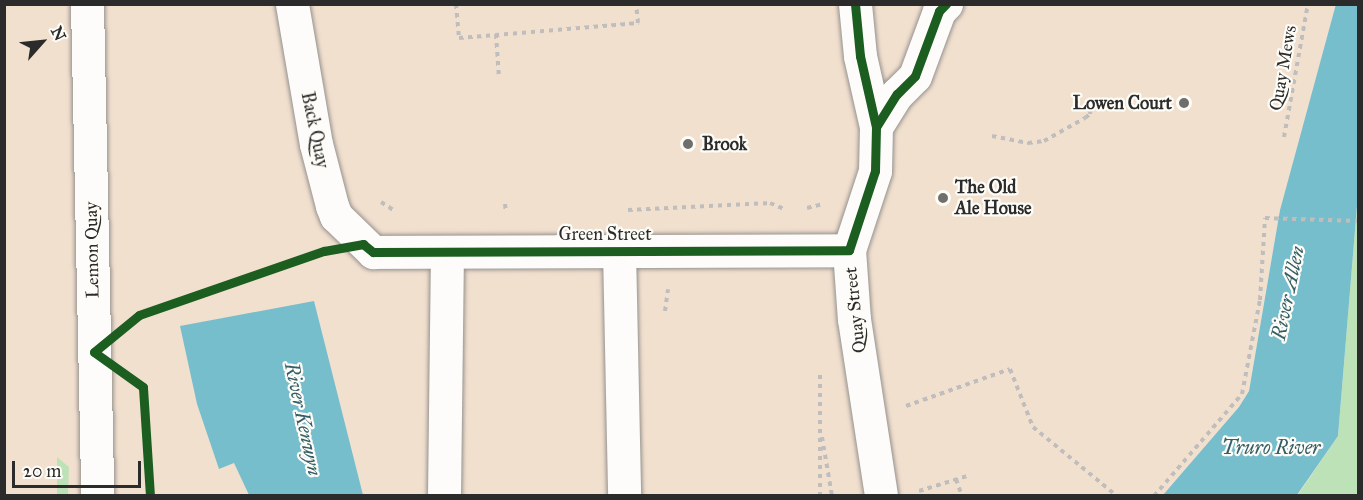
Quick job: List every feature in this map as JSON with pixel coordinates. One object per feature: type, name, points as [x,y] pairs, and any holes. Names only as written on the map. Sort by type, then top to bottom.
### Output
[{"type":"street","name":"Lemon Quay","points":[[87,4],[96,495]]},
{"type":"street","name":"Back Quay","points":[[292,4],[316,144],[332,206],[363,244]]},
{"type":"street","name":"Quay Street","points":[[855,4],[860,56],[876,127],[875,171],[849,250],[854,319],[881,495]]},
{"type":"street","points":[[876,127],[897,94],[915,76],[939,11],[946,4]]},
{"type":"street","name":"Green Street","points":[[363,244],[373,252],[849,250]]},
{"type":"street","points":[[619,250],[624,495]]},
{"type":"street","points":[[444,495],[447,252]]},
{"type":"path","points":[[456,4],[459,38],[638,22],[636,4]]},
{"type":"path","points":[[496,34],[499,78]]},
{"type":"path","points":[[992,136],[1021,142],[1044,141],[1090,114],[1092,102]]},
{"type":"path","points":[[377,199],[399,214]]},
{"type":"path","points":[[803,209],[830,202]]},
{"type":"path","points":[[621,213],[631,208],[770,203],[794,209]]},
{"type":"path","points":[[1154,495],[1242,394],[1260,300],[1265,219],[1359,220]]},
{"type":"path","points":[[139,315],[324,251],[363,244]]},
{"type":"path","points":[[665,311],[665,296],[675,283]]},
{"type":"path","points":[[820,369],[820,495]]},
{"type":"path","points":[[903,408],[1010,369],[1033,427],[1043,438],[1117,495]]},
{"type":"path","points":[[143,387],[150,495]]},
{"type":"path","points":[[820,426],[832,495]]},
{"type":"path","points":[[937,486],[967,476]]},
{"type":"path","points":[[956,479],[962,495]]},
{"type":"shaded area","points":[[4,5],[1336,5],[1280,210],[1249,391],[1239,408],[1163,496],[5,495]]},
{"type":"green space","points":[[1358,194],[1358,495],[1297,496],[1338,436]]},
{"type":"green space","points":[[57,457],[69,467],[68,495],[57,495]]},
{"type":"water","name":"Truro River","points":[[1336,4],[1358,5],[1358,194],[1338,436],[1297,495],[1163,495],[1239,407],[1249,391],[1280,210]]},
{"type":"water","name":"River Kenwyn","points":[[314,301],[363,495],[249,495],[234,463],[219,469],[197,404],[180,326]]},
{"type":"cycle path","points":[[150,496],[143,387],[94,352],[139,315],[324,251],[363,244],[373,252],[849,250],[875,171],[876,127],[860,56],[855,4]]},
{"type":"cycle path","points":[[876,127],[897,94],[915,76],[939,11],[946,4]]},
{"type":"place","name":"Lowen Court","points":[[1184,103]]},
{"type":"place","name":"Brook","points":[[688,144]]},
{"type":"place","name":"The Old Ale House","points":[[943,198]]},
{"type":"water label","name":"River Allen","points":[[1288,293]]}]
